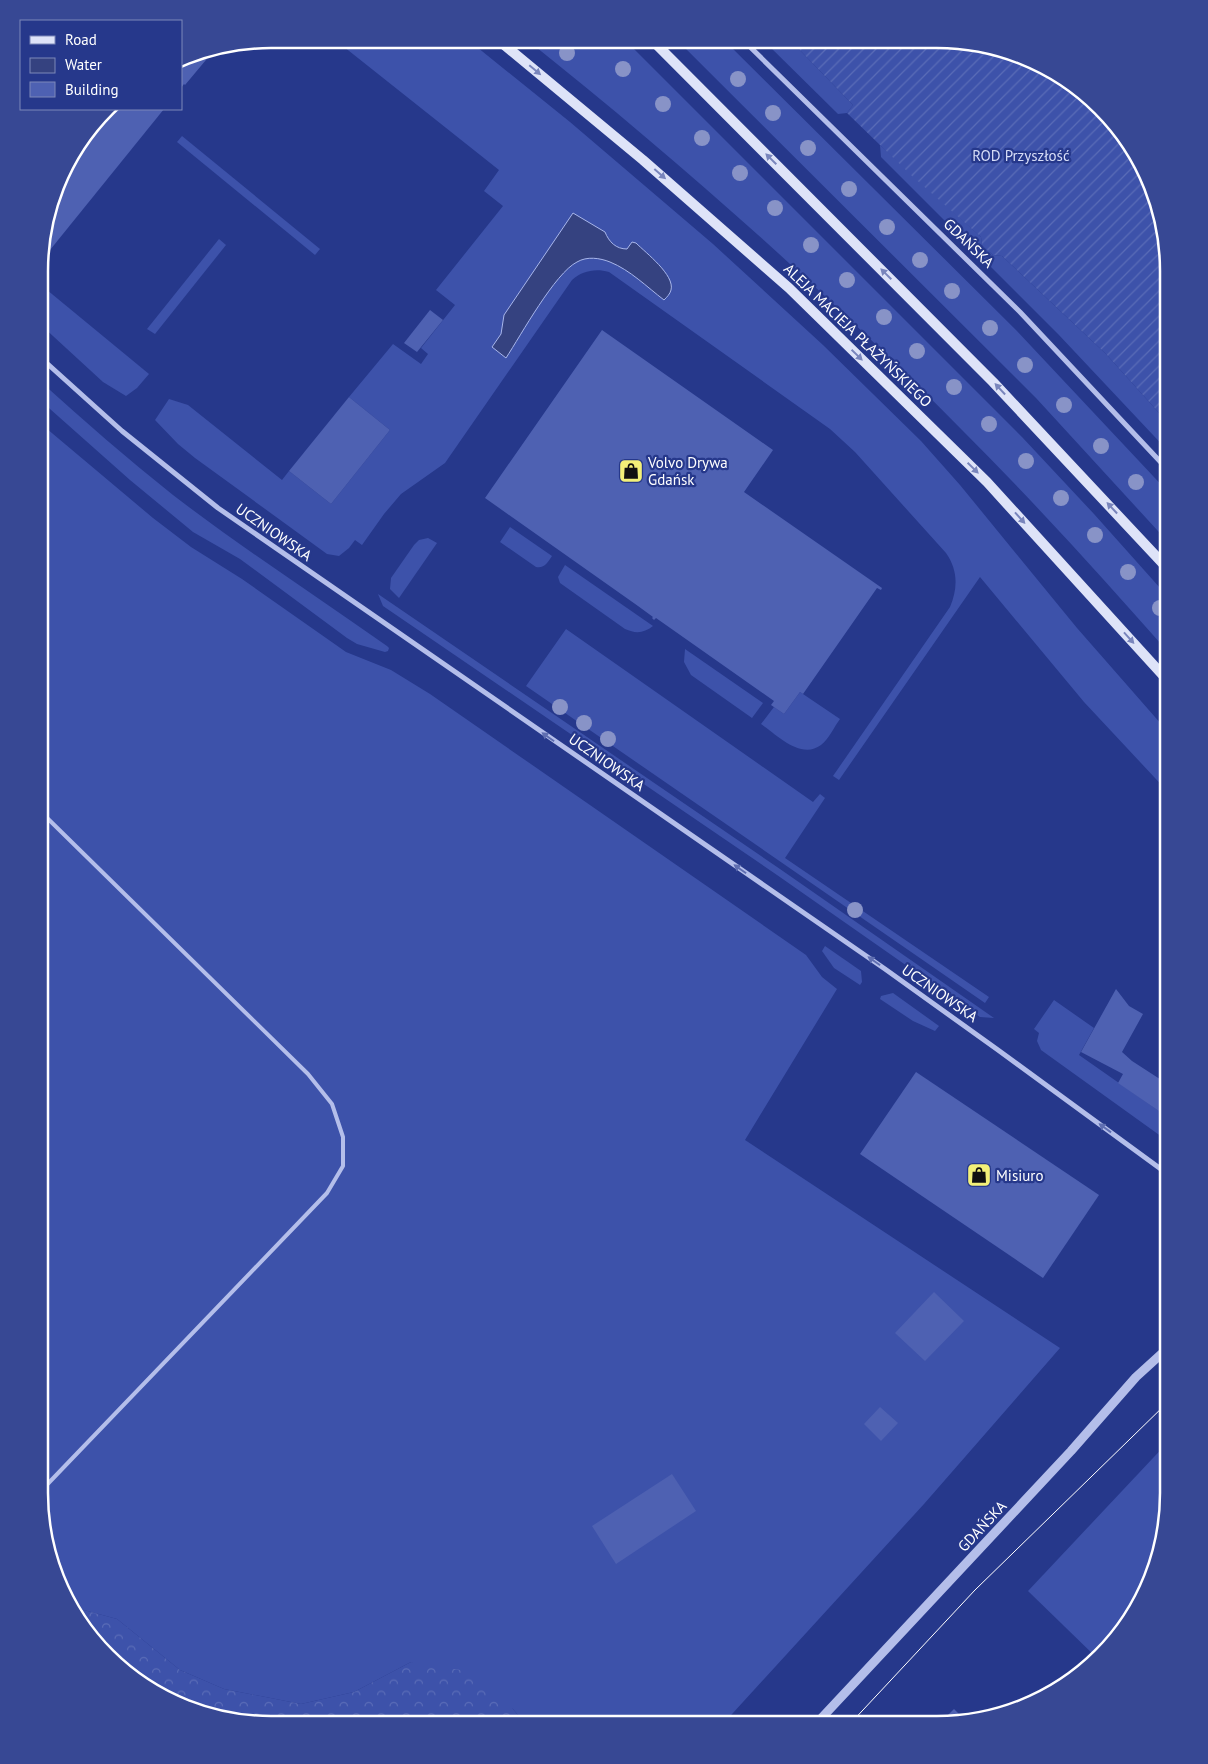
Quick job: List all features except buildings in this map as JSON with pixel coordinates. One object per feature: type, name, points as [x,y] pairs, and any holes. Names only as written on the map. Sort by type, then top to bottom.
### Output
[{"type":"main road","name":"ALEJA MACIEJA PŁAŻYŃSKIEGO","points":[[509,48],[643,160],[789,288],[987,482],[1160,672]]},
{"type":"main road","points":[[660,48],[987,375],[1160,560]]},
{"type":"street","name":"GDAŃSKA","points":[[751,48],[1020,312],[1160,461]]},
{"type":"street","name":"UCZNIOWSKA","points":[[48,364],[122,431],[218,508],[885,969],[1160,1168]]},
{"type":"street","name":"GDAŃSKA","points":[[823,1716],[1071,1451],[1136,1377],[1160,1354]]},
{"type":"lane","points":[[48,819],[308,1074],[332,1104],[343,1137],[343,1166],[327,1193],[48,1483]]},
{"type":"green space","points":[[345,48],[478,48],[570,122],[713,244],[823,345],[921,441],[960,485],[1077,628],[1160,723],[1160,783],[1084,702],[980,577],[839,780],[833,776],[950,607],[956,579],[950,559],[855,452],[830,429],[609,272],[589,271],[580,274],[572,280],[445,463],[401,494],[362,545],[355,540],[339,556],[327,554],[195,458],[178,444],[155,420],[169,399],[188,405],[282,480],[289,471],[331,504],[390,430],[349,397],[393,344],[421,364],[428,354],[421,348],[455,305],[436,290],[503,206],[484,191],[499,170]]},
{"type":"green space","points":[[537,48],[633,48],[1022,437],[1160,588],[1160,643],[989,457],[858,327],[750,228]]},
{"type":"green space","points":[[685,48],[732,48],[1016,330],[1160,483],[1160,533],[1036,398]]},
{"type":"green space","points":[[771,48],[798,48],[853,105],[847,113],[838,114]]},
{"type":"green space","name":"ROD Przyszłość","points":[[798,48],[952,48],[996,55],[1023,64],[1062,85],[1085,103],[1105,123],[1123,146],[1144,185],[1153,212],[1159,241],[1160,414],[1106,354],[1002,256],[993,255],[982,245],[981,237],[912,176],[847,113],[853,105]]},
{"type":"green space","points":[[182,136],[320,249],[315,255],[177,142]]},
{"type":"green space","points":[[880,145],[981,237],[982,245],[993,255],[1002,256],[1106,354],[1160,414],[1160,442],[1058,334],[881,157]]},
{"type":"green space","points":[[219,239],[226,245],[155,334],[147,329]]},
{"type":"green space","points":[[48,291],[149,374],[137,388],[126,396],[103,382],[48,331]]},
{"type":"green space","points":[[48,388],[106,440],[173,495],[252,553],[387,646],[389,648],[388,651],[385,652],[357,644],[347,638],[240,559],[193,532],[130,480],[48,407]]},
{"type":"green space","points":[[48,430],[153,518],[191,547],[242,579],[346,652],[391,670],[430,694],[806,955],[822,977],[837,989],[745,1140],[1060,1348],[924,1504],[730,1716],[519,1716],[513,1709],[411,1662],[354,1692],[301,1704],[224,1689],[180,1670],[117,1619],[79,1609],[59,1565],[49,1523],[48,1508]]},
{"type":"green space","points":[[510,527],[552,556],[546,564],[536,567],[500,542]]},
{"type":"green space","points":[[428,538],[437,543],[399,598],[390,589],[391,578],[414,545],[419,540]]},
{"type":"green space","points":[[565,565],[653,626],[640,632],[625,629],[560,583],[558,577]]},
{"type":"green space","points":[[378,594],[994,1018],[980,1017],[777,875],[383,606]]},
{"type":"green space","points":[[566,629],[813,802],[820,794],[825,798],[785,858],[989,997],[985,1003],[526,686]]},
{"type":"green space","points":[[685,649],[763,703],[752,718],[691,675],[684,662]]},
{"type":"green space","points":[[800,692],[840,719],[824,742],[813,749],[797,748],[761,724],[774,707],[784,714]]},
{"type":"green space","points":[[825,946],[861,971],[862,982],[860,985],[834,968],[822,951]]},
{"type":"green space","points":[[893,993],[939,1026],[935,1031],[913,1021],[880,999],[881,996]]},
{"type":"green space","points":[[1054,1000],[1094,1028],[1079,1055],[1160,1112],[1160,1136],[1041,1050],[1037,1041],[1039,1033],[1034,1029]]},
{"type":"green space","points":[[1160,1451],[1159,1523],[1153,1552],[1144,1579],[1131,1605],[1105,1641],[1092,1654],[1028,1591]]},
{"type":"green space","points":[[79,1609],[117,1619],[180,1670],[224,1689],[301,1704],[354,1692],[411,1662],[467,1671],[513,1709],[519,1716],[256,1716],[212,1709],[172,1694],[135,1671],[103,1641]]},
{"type":"water","points":[[573,213],[605,232],[616,246],[627,249],[632,242],[636,243],[653,258],[669,278],[671,284],[670,293],[664,300],[617,265],[598,259],[589,258],[581,260],[568,268],[549,291],[506,358],[492,347],[501,334],[504,315]]},
{"type":"tram line","points":[[857,1716],[975,1590],[1160,1410]]},
{"type":"place","name":"Volvo Drywa Gdańsk","points":[[631,471]]},
{"type":"place","name":"Misiuro","points":[[979,1175]]}]
